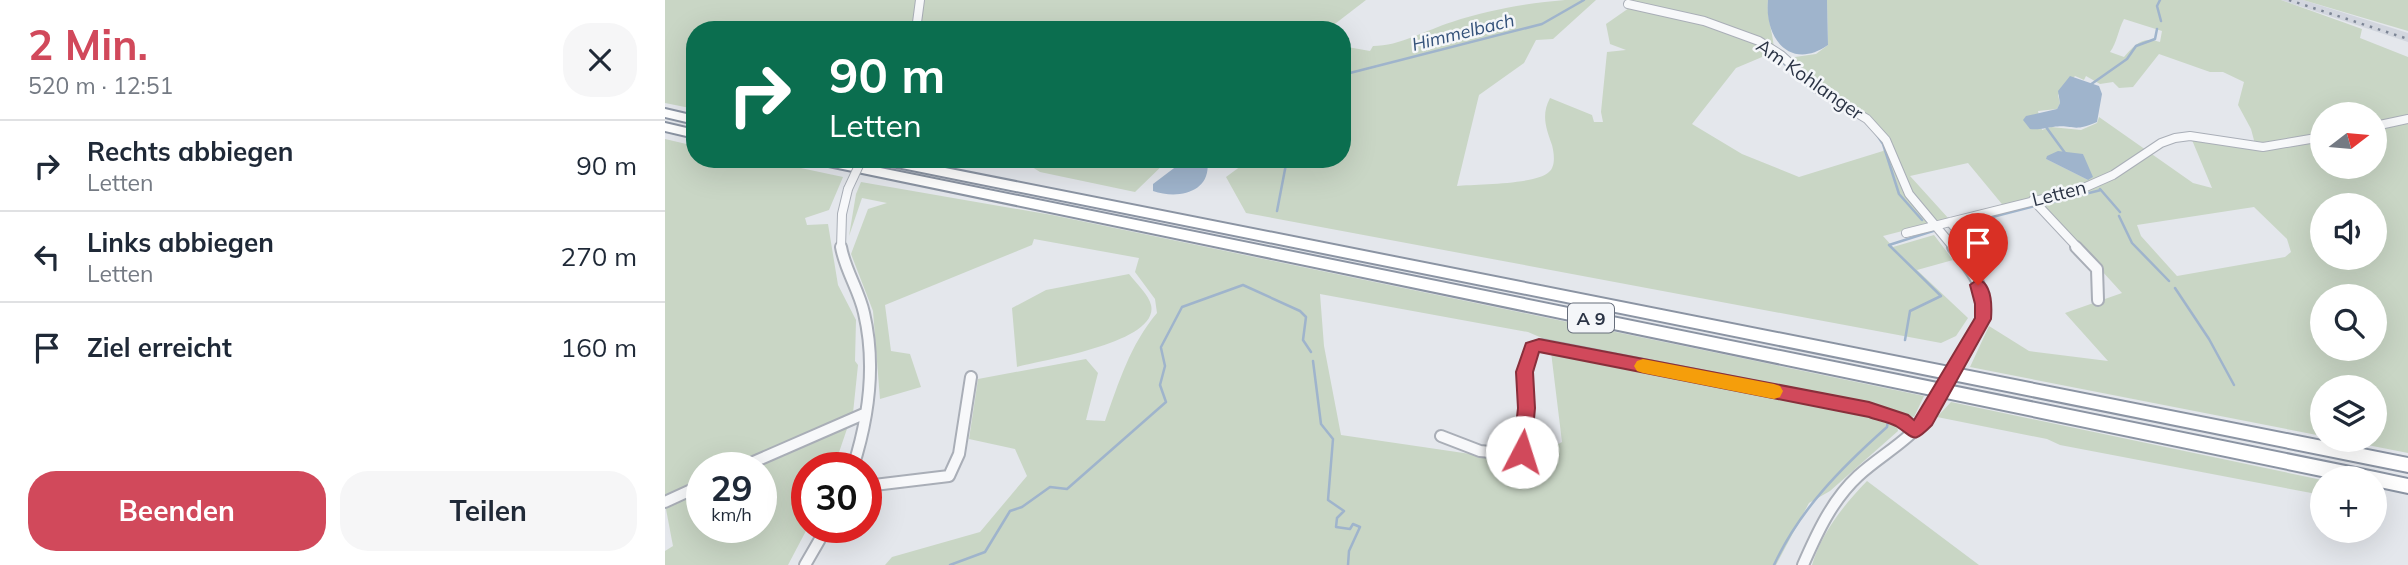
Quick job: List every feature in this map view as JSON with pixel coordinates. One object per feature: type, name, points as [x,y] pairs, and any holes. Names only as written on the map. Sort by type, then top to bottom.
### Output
[{"type":"highway","points":[[665,113],[686,118]]},
{"type":"highway","points":[[665,127],[686,132]]},
{"type":"highway","name":"A 9","points":[[858,168],[2310,466]]},
{"type":"highway","name":"A 9","points":[[922,168],[2408,465]]},
{"type":"highway","points":[[2387,482],[2408,486]]},
{"type":"street","points":[[917,21],[920,0]]},
{"type":"street","name":"Am Kohlanger","points":[[1628,4],[1744,35],[1779,53],[1810,84],[1855,110],[1878,129],[1890,145],[1904,189],[1935,226]]},
{"type":"street","points":[[2387,123],[2408,119]]},
{"type":"street","name":"Letten","points":[[1906,233],[2065,194],[2097,183],[2161,143],[2175,138],[2190,136],[2263,148],[2310,139]]},
{"type":"street","points":[[858,168],[840,215],[839,234],[843,262],[863,309],[869,340],[871,367],[862,441],[858,452]]},
{"type":"street","points":[[2033,200],[2097,269],[2098,300]]},
{"type":"street","points":[[1950,222],[1983,262],[1992,261]]},
{"type":"street","points":[[1803,565],[1818,529],[1835,501],[1879,458],[1914,431],[1931,410],[1983,319],[1982,297],[1968,266],[1935,226]]},
{"type":"street","points":[[1441,436],[1481,451],[1521,454],[1526,408],[1524,372],[1532,348],[1542,345],[1869,409],[1901,421],[1914,431]]},
{"type":"street","points":[[882,484],[949,476],[959,454],[971,377]]},
{"type":"street","points":[[776,452],[866,412]]},
{"type":"street","points":[[665,502],[686,492]]},
{"type":"street","points":[[805,565],[818,543]]},
{"type":"shaded area","points":[[2281,0],[2303,0],[2408,33],[2408,42]]},
{"type":"green space","points":[[665,0],[1366,0],[1339,21],[686,21],[686,107],[665,103]]},
{"type":"green space","points":[[1596,0],[1553,39],[1536,40],[1524,63],[1479,95],[1457,186],[1519,182],[1549,172],[1554,159],[1545,121],[1550,98],[1592,115],[1594,122],[1603,122],[1601,112],[1607,52],[1626,50],[1610,44],[1606,24],[1629,8],[1632,1],[1627,0],[1768,0],[1774,52],[1736,68],[1692,124],[1742,154],[1799,177],[1883,151],[1891,143],[1882,130],[1824,91],[1788,58],[1816,54],[1828,45],[1827,0],[2281,0],[2362,29],[2360,38],[2408,57],[2408,453],[2387,449],[2387,375],[2310,375],[2310,434],[1970,367],[1989,326],[2029,351],[2108,361],[2065,313],[2122,293],[2039,202],[2006,209],[1968,163],[1910,176],[1949,219],[1883,236],[1893,247],[1934,235],[1953,260],[1917,270],[1968,318],[1956,336],[1941,343],[1246,213],[1226,177],[1238,168],[1351,168],[1351,48],[1370,51],[1373,46],[1403,41],[1466,18],[1551,1]],"holes":[[[2124,19],[2162,31],[2160,42],[2140,42],[2124,57],[2110,52]],[[2159,54],[2210,72],[2223,72],[2244,82],[2238,105],[2251,129],[2255,144],[2192,140],[2212,188],[2193,183],[2099,117],[2097,123],[2081,130],[2051,127],[2042,130],[2038,111],[2057,109],[2060,103],[2058,95],[2075,76],[2084,80],[2086,76],[2100,84],[2113,82],[2119,88],[2133,87]],[[2083,154],[2088,180],[2046,159]],[[2254,207],[2287,239],[2291,252],[2285,257],[2177,276],[2141,236],[2137,225]]]},
{"type":"green space","points":[[2303,0],[2408,0],[2408,31]]},
{"type":"green space","points":[[665,139],[686,144],[686,168],[800,168],[843,177],[829,210],[805,218],[807,225],[828,224],[838,285],[856,320],[855,361],[858,365],[853,413],[765,452],[686,452],[686,488],[665,497]]},
{"type":"green space","points":[[1034,168],[1160,168],[1135,192],[1040,172]]},
{"type":"green space","points":[[861,182],[1052,215],[1924,396],[1914,417],[1863,403],[1549,341],[1528,332],[1320,294],[1324,346],[1341,435],[1525,462],[1562,442],[1551,352],[1862,411],[1896,422],[1898,431],[1830,491],[1809,503],[1776,565],[885,565],[892,557],[980,532],[1027,476],[1015,449],[969,439],[978,379],[1086,359],[1098,373],[1086,420],[1105,421],[1132,351],[1157,313],[1155,299],[1135,272],[1139,258],[1034,239],[1032,245],[885,305],[891,351],[910,354],[921,387],[880,399],[873,311],[851,254],[868,209],[887,203],[862,198],[849,236],[856,194]]},
{"type":"green space","points":[[1129,274],[1151,305],[1149,318],[1137,330],[1097,348],[1017,367],[1012,308],[1046,290]]},
{"type":"green space","points":[[1951,402],[2310,477],[2310,493],[2060,445],[2047,439],[1937,417]]},
{"type":"green space","points":[[849,423],[839,452],[791,452],[791,543],[800,543],[788,565],[665,565],[665,551],[673,546],[665,504],[686,495],[686,543],[777,543],[777,455]]},
{"type":"green space","points":[[1867,481],[1979,565],[1812,565],[1821,541],[1834,520]]},
{"type":"water","points":[[1768,0],[1827,0],[1828,45],[1815,52],[1802,54],[1783,47],[1770,27]]},
{"type":"water","points":[[2070,76],[2099,86],[2102,94],[2097,122],[2078,128],[2060,126],[2030,129],[2023,120],[2026,116],[2057,109],[2060,103],[2058,91]]},
{"type":"water","points":[[2058,151],[2083,154],[2093,177],[2088,180],[2046,159]]},
{"type":"water","points":[[1174,168],[1207,168],[1205,179],[1199,186],[1183,194],[1153,191],[1153,184]]},
{"type":"waterway","name":"Himmelbach","points":[[1351,73],[1542,24],[1584,0]]},
{"type":"waterway","points":[[2160,0],[2157,6],[2161,21]]},
{"type":"waterway","points":[[2090,85],[2127,59],[2136,46],[2155,39],[2157,29]]},
{"type":"waterway","points":[[1776,56],[1814,92]]},
{"type":"waterway","points":[[2046,127],[2065,153]]},
{"type":"waterway","points":[[1877,135],[1883,144],[1899,194],[1922,220]]},
{"type":"waterway","name":"Himmelbach","points":[[1277,211],[1285,168]]},
{"type":"waterway","points":[[2041,205],[2101,190]]},
{"type":"waterway","points":[[2101,190],[2120,212]]},
{"type":"waterway","points":[[1977,221],[2035,206]]},
{"type":"waterway","points":[[2119,216],[2132,243],[2169,281]]},
{"type":"waterway","points":[[1905,340],[1910,311],[1941,296],[1889,245],[1933,231]]},
{"type":"waterway","name":"Himmelbach","points":[[1161,347],[1182,307],[1243,285],[1300,311],[1306,317],[1303,340],[1311,352]]},
{"type":"waterway","points":[[2175,288],[2209,339],[2234,385]]},
{"type":"waterway","name":"Himmelbach","points":[[950,565],[985,552],[1010,511],[1022,507],[1050,487],[1067,489],[1166,402],[1160,385],[1165,366],[1161,348]]},
{"type":"waterway","name":"Himmelbach","points":[[1313,361],[1321,424],[1333,439],[1328,500],[1344,511],[1337,518],[1336,527],[1350,529],[1353,524],[1360,527],[1349,551],[1348,565]]},
{"type":"waterway","points":[[1774,565],[1796,526],[1823,490],[1887,427],[1888,421]]},
{"type":"railway","points":[[2289,0],[2408,39]]},
{"type":"slow traffic","points":[[1643,366],[1774,391]]},
{"type":"route","points":[[1522,452],[1527,391],[1524,372],[1527,357],[1532,348],[1539,345],[1869,409],[1901,421],[1914,431],[1925,420],[1983,319],[1983,304],[1978,285]]}]
